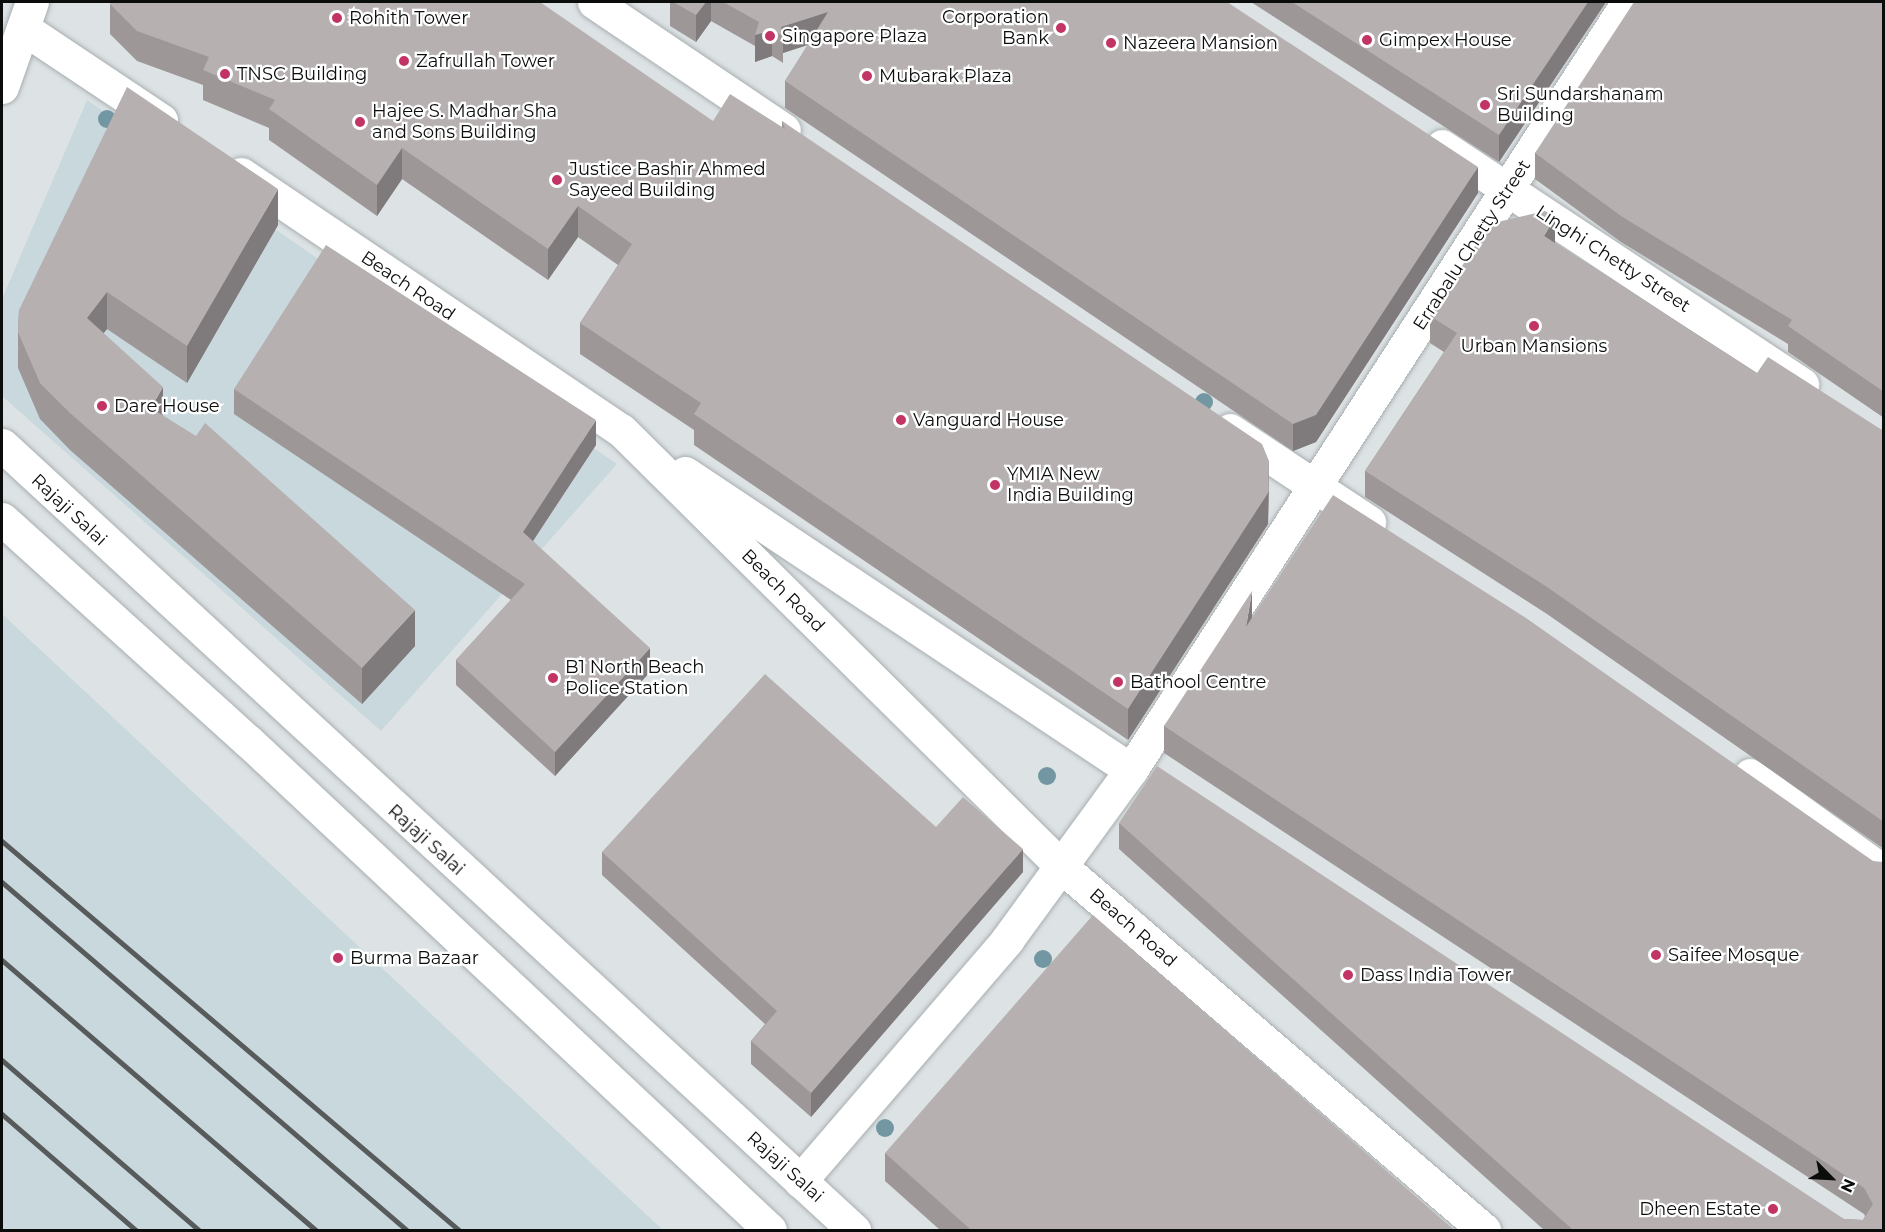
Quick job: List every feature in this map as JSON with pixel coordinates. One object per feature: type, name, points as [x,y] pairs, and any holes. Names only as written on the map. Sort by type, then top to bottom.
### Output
[{"type":"street","points":[[594,2],[811,148]]},
{"type":"street","name":"Errabalu Chetty Street","points":[[800,1181],[956,1003],[1062,867],[1134,764],[1628,2]]},
{"type":"street","points":[[2,87],[27,15],[186,137]]},
{"type":"street","name":"Linghi Chetty Street","points":[[1420,132],[1824,399]]},
{"type":"street","name":"Beach Road","points":[[216,157],[621,430],[1062,867],[1484,1230]]},
{"type":"street","points":[[1206,414],[1395,539]]},
{"type":"street","points":[[621,430],[1134,764],[1168,778]]},
{"type":"street","name":"Rajaji Salai","points":[[2,445],[854,1230]]},
{"type":"street","points":[[2,519],[248,741],[770,1230]]},
{"type":"street","points":[[1723,757],[1884,872]]},
{"type":"shaded area","points":[[87,100],[617,464],[381,731],[2,396],[2,299]]},
{"type":"shaded area","points":[[2,614],[663,1230],[2,1230]]},
{"type":"building","points":[[110,2],[540,2],[713,121],[730,94],[785,129],[782,121],[1262,444],[1269,461],[1268,493],[1128,709],[694,414],[701,403],[580,323],[632,244],[578,206],[548,249],[402,148],[377,185],[269,109],[275,100],[203,70],[209,57],[137,31]]},
{"type":"building","points":[[673,2],[706,2],[696,15]]},
{"type":"building","points":[[723,2],[1227,2],[1478,167],[1316,415],[1293,424],[785,81],[828,12],[781,27],[783,36],[772,30],[755,35],[759,22]]},
{"type":"building","points":[[1292,2],[1588,2],[1499,135]]},
{"type":"building","points":[[1634,2],[1884,2],[1884,392],[1788,326],[1792,320],[1621,216],[1535,153]]},
{"type":"building","name":"Dare House","points":[[127,87],[278,189],[187,346],[107,292],[87,318],[163,387],[151,408],[196,436],[205,423],[415,610],[362,668],[70,413],[40,383],[18,332],[19,310]]},
{"type":"building","points":[[1545,211],[1555,217],[1544,236],[1757,373],[1768,357],[1884,430],[1884,822],[1547,587],[1365,471],[1457,333],[1430,316],[1489,224]]},
{"type":"building","points":[[326,245],[596,420],[523,532],[650,648],[555,752],[456,660],[525,584],[234,389]]},
{"type":"building","points":[[1333,495],[1526,618],[1873,861],[1884,862],[1884,1230],[1573,1230],[1119,823],[1157,766],[1844,1219],[1863,1220],[1873,1204],[1864,1188],[1164,726],[1252,591],[1246,627]]},
{"type":"building","points":[[765,674],[936,827],[963,797],[1023,849],[811,1093],[751,1041],[777,1011],[602,852]]},
{"type":"building","points":[[1093,915],[1454,1230],[971,1230],[885,1153]]},
{"type":"railway","points":[[2,841],[459,1230]]},
{"type":"railway","points":[[2,882],[407,1230]]},
{"type":"railway","points":[[2,960],[316,1230]]},
{"type":"railway","points":[[2,1060],[199,1230]]},
{"type":"railway","points":[[2,1114],[136,1230]]},
{"type":"place","name":"Rohith Tower","points":[[337,18]]},
{"type":"place","name":"Corporation Bank","points":[[1061,28]]},
{"type":"place","name":"Singapore Plaza","points":[[770,36]]},
{"type":"place","name":"Gimpex House","points":[[1367,40]]},
{"type":"place","name":"Nazeera Mansion","points":[[1111,43]]},
{"type":"place","name":"Zafrullah Tower","points":[[404,61]]},
{"type":"place","name":"TNSC Building","points":[[225,74]]},
{"type":"place","name":"Mubarak Plaza","points":[[867,76]]},
{"type":"place","name":"Sri Sundarshanam Building","points":[[1485,105]]},
{"type":"place","name":"Hajee S. Madhar Sha and Sons Building","points":[[360,122]]},
{"type":"place","name":"Justice Bashir Ahmed Sayeed Building","points":[[557,180]]},
{"type":"place","name":"Urban Mansions","points":[[1534,326]]},
{"type":"place","name":"Dare House","points":[[102,406]]},
{"type":"place","name":"Vanguard House","points":[[901,420]]},
{"type":"place","name":"YMIA New India Building","points":[[995,485]]},
{"type":"place","name":"B1 North Beach Police Station","points":[[553,678]]},
{"type":"place","name":"Bathool Centre","points":[[1118,682]]},
{"type":"place","name":"Saifee Mosque","points":[[1656,955]]},
{"type":"place","name":"Burma Bazaar","points":[[338,958]]},
{"type":"place","name":"Dass India Tower","points":[[1348,975]]},
{"type":"place","name":"Dheen Estate","points":[[1773,1209]]}]
